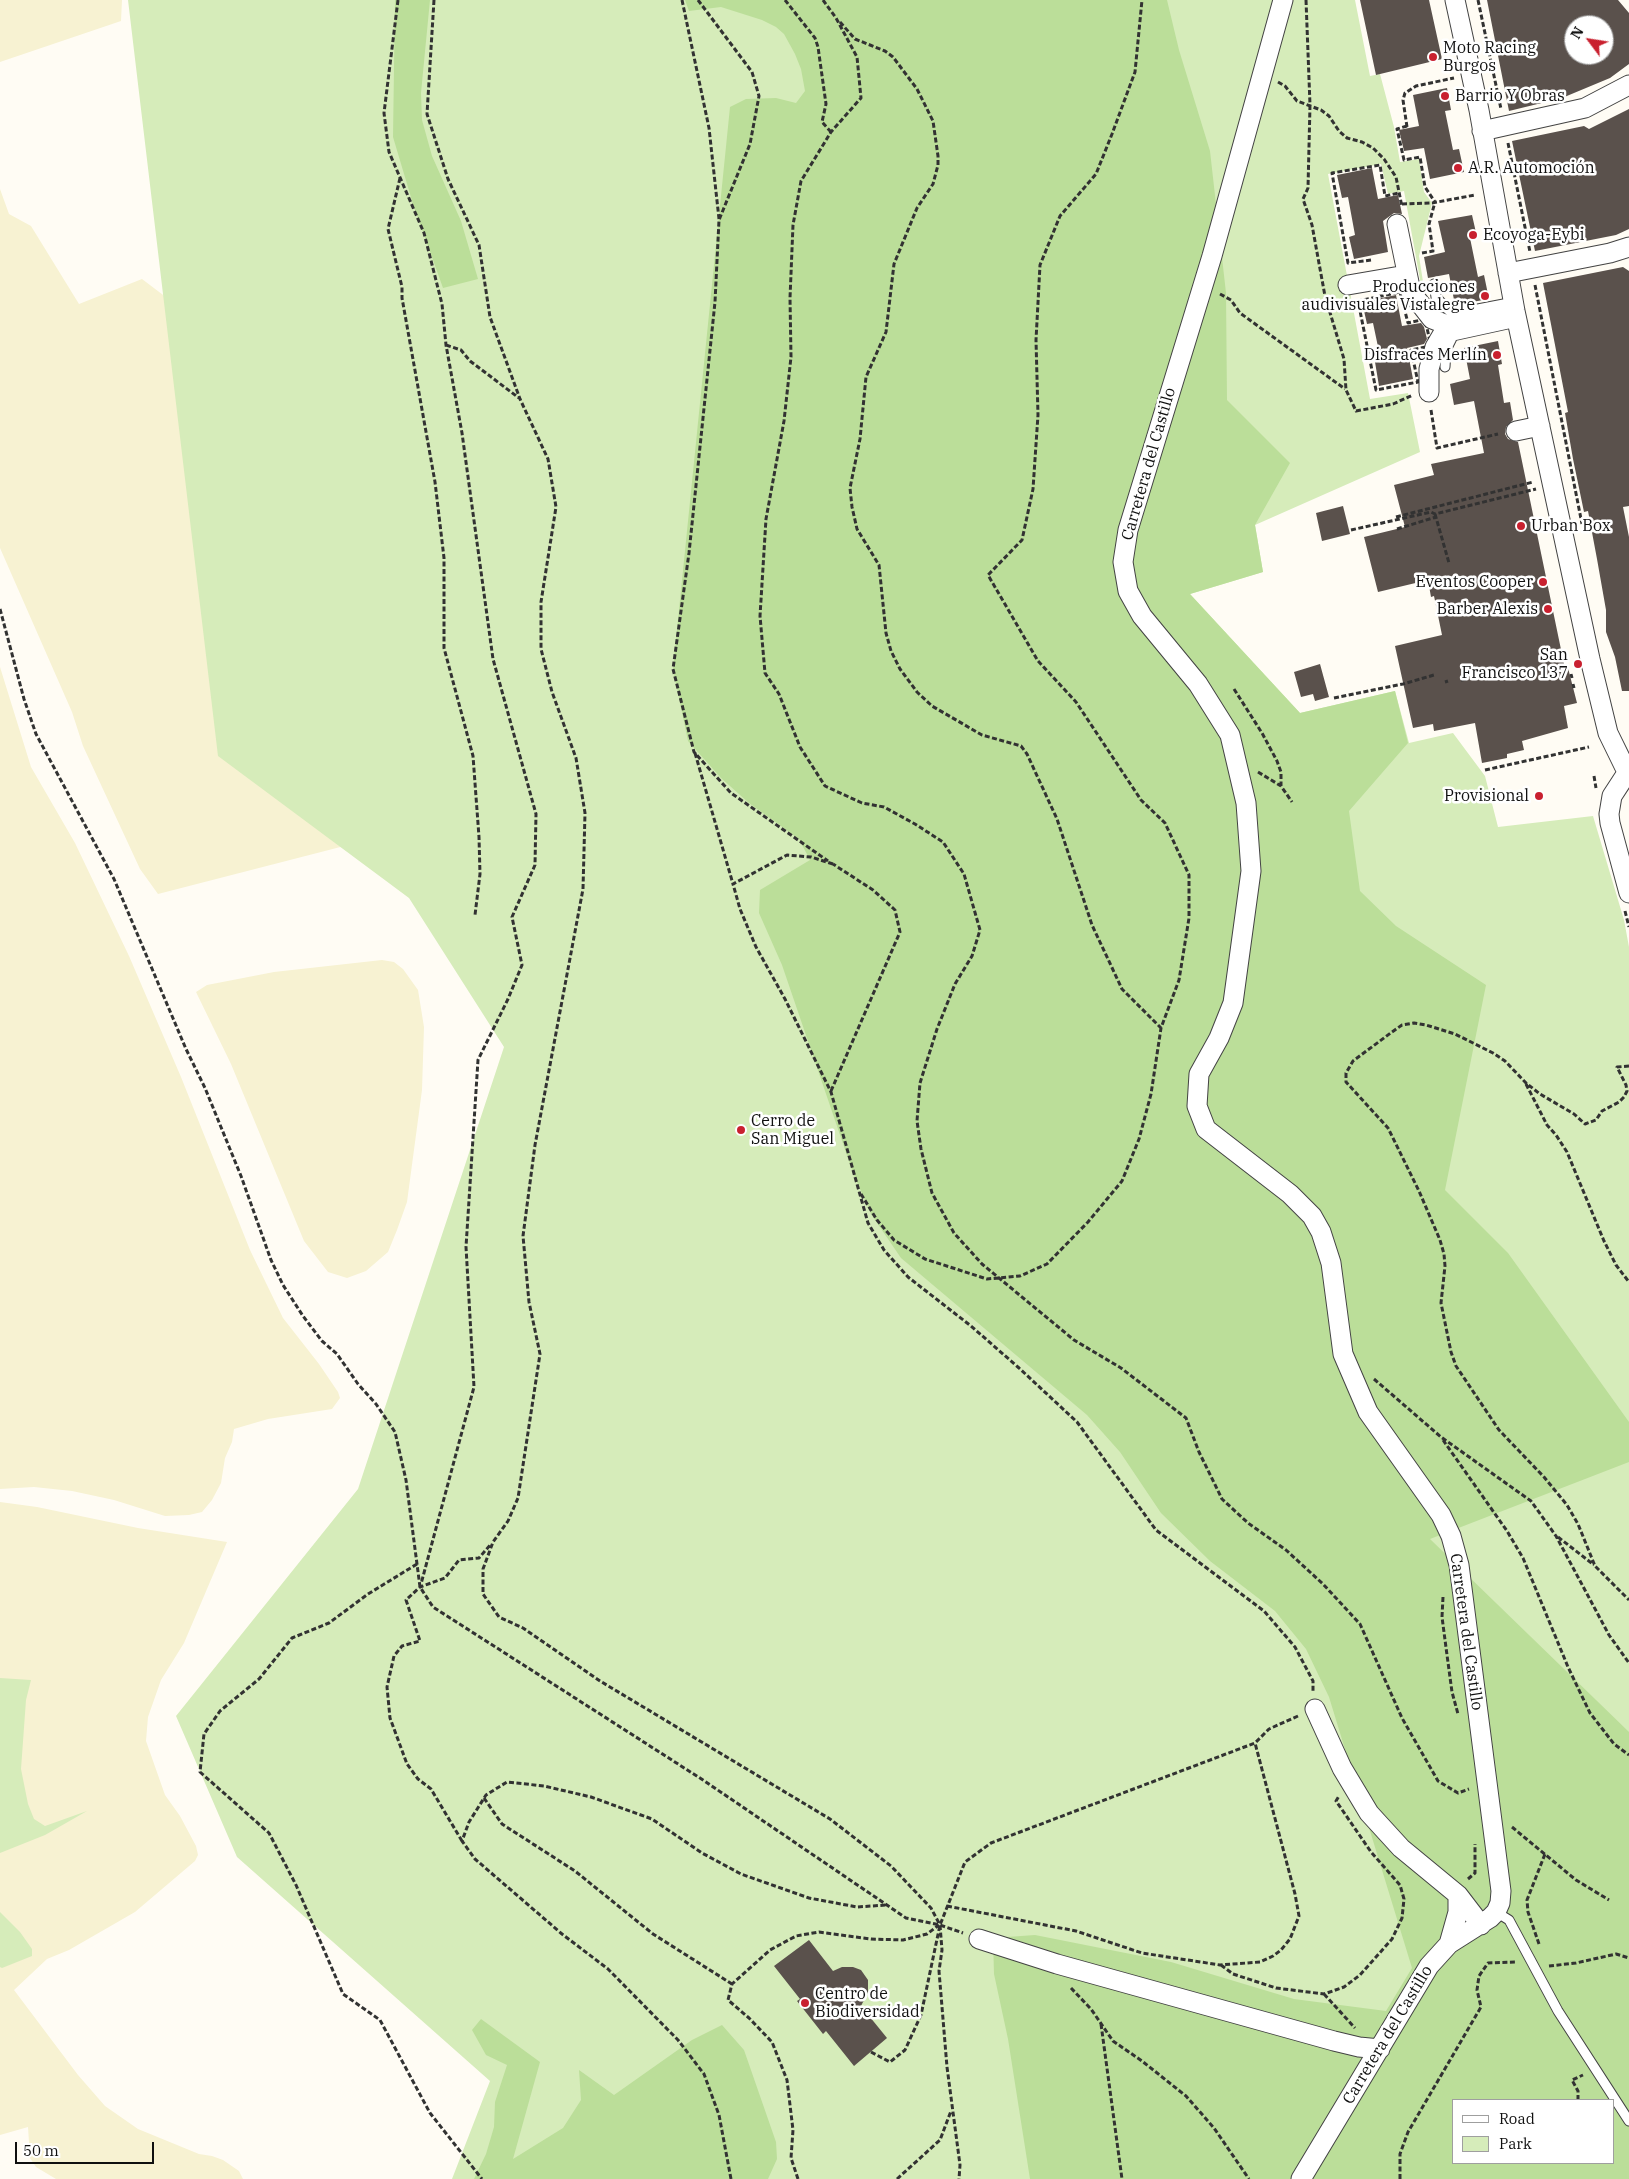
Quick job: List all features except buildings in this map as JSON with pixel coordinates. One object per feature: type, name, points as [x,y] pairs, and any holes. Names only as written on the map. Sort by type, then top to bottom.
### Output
[{"type":"street","name":"Carretera del Castillo","points":[[1283,0],[1203,287],[1128,530],[1123,562],[1128,591],[1142,616],[1198,684],[1213,705],[1230,735],[1246,803],[1251,871],[1233,1003],[1219,1038],[1199,1074],[1197,1106],[1206,1129],[1290,1194],[1312,1216],[1321,1232],[1331,1263],[1343,1354],[1368,1412],[1441,1515],[1451,1536],[1459,1565],[1501,1891],[1496,1912],[1481,1925],[1448,1944],[1428,1966],[1370,2052],[1301,2179]]},
{"type":"street","points":[[1455,0],[1482,131],[1515,312],[1604,720],[1621,739],[1628,775],[1612,796],[1609,814],[1629,893]]},
{"type":"street","points":[[1482,131],[1585,108],[1606,99],[1629,85]]},
{"type":"street","points":[[1396,224],[1410,292],[1426,314],[1436,322],[1450,326],[1515,312]]},
{"type":"street","points":[[1508,273],[1610,253],[1629,247]]},
{"type":"street","points":[[1348,285],[1406,275]]},
{"type":"street","points":[[1428,390],[1429,369],[1435,347],[1441,334],[1450,326]]},
{"type":"street","points":[[1516,431],[1540,426]]},
{"type":"street","points":[[1314,1709],[1342,1768],[1369,1813],[1401,1848],[1461,1887],[1481,1925]]},
{"type":"street","points":[[1448,1944],[1458,1912],[1461,1887]]},
{"type":"street","points":[[979,1939],[1057,1964],[1370,2052]]},
{"type":"lane","points":[[1434,284],[1436,297],[1452,314],[1515,312]]},
{"type":"lane","points":[[1444,367],[1446,350],[1453,336],[1515,312]]},
{"type":"lane","points":[[1496,1912],[1509,1920],[1561,2016],[1629,2121]]},
{"type":"path","points":[[398,0],[384,113],[389,152],[424,233],[442,304],[446,345],[462,433],[493,660],[536,814],[535,865],[512,917],[522,965],[508,999],[478,1060],[466,1246],[474,1387],[420,1587]]},
{"type":"path","points":[[434,0],[427,114],[448,179],[479,245],[490,317],[520,399],[548,459],[556,507],[540,602],[540,649],[552,692],[576,758],[586,813],[583,889],[535,1145],[524,1236],[529,1302],[540,1354],[518,1498],[508,1521],[479,1558],[459,1560],[445,1578],[420,1587],[406,1600],[420,1641],[402,1646],[394,1656],[387,1688],[390,1718],[407,1764],[418,1780],[431,1790],[474,1859],[562,1934],[608,1969],[678,2040],[704,2074],[719,2115],[731,2179]]},
{"type":"path","points":[[682,0],[708,128],[719,220],[715,302],[689,553],[673,669],[694,752],[740,909],[756,947],[785,999],[831,1092],[868,1223],[884,1250],[908,1277],[991,1344],[1077,1422],[1156,1530],[1264,1611],[1295,1646],[1313,1681],[1314,1709],[1268,1728],[1255,1743],[991,1843],[965,1862],[940,1925],[921,2015],[905,2050],[890,2062],[871,2052]]},
{"type":"path","points":[[698,0],[752,72],[760,96],[750,144],[719,220]]},
{"type":"path","points":[[785,0],[814,38],[818,47],[826,104],[822,122],[831,132]]},
{"type":"path","points":[[824,0],[857,57],[861,98],[831,132],[801,181],[793,225],[790,298],[791,356],[784,421],[766,519],[760,616],[766,673],[779,694],[800,747],[825,786],[862,803],[884,807],[943,842],[964,874],[980,930],[972,956],[955,984],[937,1029],[920,1083],[918,1121],[921,1149],[932,1193],[954,1234],[982,1264],[1074,1340],[1121,1368],[1186,1418],[1198,1452],[1222,1499],[1248,1523],[1286,1550],[1323,1584],[1360,1624],[1402,1718],[1438,1781],[1458,1794],[1472,1788]]},
{"type":"path","points":[[858,1189],[877,1220],[894,1240],[925,1259],[987,1279],[1020,1276],[1047,1264],[1088,1222],[1122,1181],[1142,1130],[1151,1094],[1161,1028],[1179,980],[1189,918],[1189,875],[1165,823],[1141,800],[1076,702],[1038,661],[988,574],[1022,540],[1033,489],[1038,415],[1036,340],[1040,265],[1060,216],[1096,174],[1136,72],[1142,0]]},
{"type":"path","points":[[1306,0],[1310,106],[1308,188],[1303,199],[1312,225],[1325,296],[1344,359],[1346,390],[1356,411],[1393,404],[1428,390],[1437,448],[1452,443],[1516,431]]},
{"type":"path","points":[[1478,0],[1503,116]]},
{"type":"path","points":[[836,18],[854,39],[893,57],[917,89],[933,121],[938,156],[938,165],[933,184],[917,208],[894,264],[886,332],[866,377],[860,439],[850,488],[857,528],[879,565],[886,633],[891,651],[900,669],[917,692],[932,706],[982,735],[1021,746],[1027,754],[1057,819],[1092,925],[1122,990],[1161,1028]]},
{"type":"path","points":[[1262,72],[1285,86],[1297,101],[1329,116],[1339,131],[1347,138],[1362,142],[1373,148],[1384,159],[1396,177],[1399,193],[1385,196],[1380,165],[1332,174],[1348,263]]},
{"type":"path","points":[[1433,251],[1429,224],[1435,202],[1425,187],[1420,157],[1404,160],[1397,128],[1407,127],[1403,100],[1405,93],[1416,86],[1471,74]]},
{"type":"path","points":[[1507,140],[1530,255]]},
{"type":"path","points":[[400,177],[388,229],[402,287],[402,298],[435,482],[444,558],[444,648],[473,756],[480,865],[475,915]]},
{"type":"path","points":[[1402,204],[1435,202],[1493,190]]},
{"type":"path","points":[[1534,280],[1582,527]]},
{"type":"path","points":[[1203,287],[1231,300],[1240,313],[1346,390]]},
{"type":"path","points":[[1400,292],[1408,323],[1424,319],[1431,346],[1411,350],[1418,382],[1376,390],[1358,301],[1400,292]]},
{"type":"path","points":[[446,345],[461,350],[470,361],[520,399]]},
{"type":"path","points":[[1351,530],[1533,482]]},
{"type":"path","points":[[1397,529],[1436,516],[1554,485]]},
{"type":"path","points":[[1395,519],[1431,512],[1436,516],[1449,563]]},
{"type":"path","points":[[0,608],[24,699],[36,734],[114,879],[242,1176],[271,1260],[283,1285],[303,1316],[322,1341],[337,1354],[395,1432],[406,1480],[420,1587],[433,1606],[704,1780],[906,1918],[940,1925],[979,1939]]},
{"type":"path","points":[[1501,671],[1506,670]]},
{"type":"path","points":[[1334,698],[1404,684],[1434,675]]},
{"type":"path","points":[[1461,680],[1468,679]]},
{"type":"path","points":[[1234,689],[1277,761],[1281,772],[1281,786]]},
{"type":"path","points":[[1485,770],[1589,747]]},
{"type":"path","points":[[694,752],[731,793],[873,890],[895,910],[900,932],[831,1092]]},
{"type":"path","points":[[1238,768],[1258,772],[1281,786],[1292,802]]},
{"type":"path","points":[[734,884],[787,854],[811,857],[833,864]]},
{"type":"path","points":[[1595,1566],[1578,1524],[1567,1506],[1544,1477],[1499,1430],[1456,1366],[1451,1352],[1442,1303],[1445,1266],[1440,1240],[1394,1140],[1372,1109],[1346,1082],[1346,1073],[1353,1061],[1392,1032],[1402,1025],[1414,1023],[1448,1031],[1493,1053],[1540,1094],[1574,1114],[1584,1124],[1596,1120],[1602,1111],[1619,1102],[1624,1097],[1627,1090],[1626,1085],[1617,1067],[1629,1066]]},
{"type":"path","points":[[1526,1083],[1546,1125],[1556,1135],[1566,1152],[1604,1241],[1616,1265],[1629,1282]]},
{"type":"path","points":[[1368,1373],[1441,1437],[1531,1501],[1556,1536],[1609,1635],[1629,1663]]},
{"type":"path","points":[[1441,1437],[1507,1531],[1523,1558],[1568,1667],[1590,1713],[1614,1744],[1629,1754]]},
{"type":"path","points":[[1556,1536],[1595,1566],[1629,1600]]},
{"type":"path","points":[[493,1542],[483,1569],[482,1594],[499,1616],[524,1628],[600,1681],[830,1819],[891,1866],[931,1908],[940,1925],[942,1950],[939,1972],[952,2109],[960,2165],[959,2179]]},
{"type":"path","points":[[417,1564],[368,1594],[329,1623],[292,1638],[259,1679],[220,1711],[204,1734],[200,1772],[269,1833],[296,1885],[343,1994],[380,2020],[430,2114],[482,2179]]},
{"type":"path","points":[[1443,1591],[1442,1618],[1446,1655],[1458,1716]]},
{"type":"path","points":[[947,1906],[1076,1932],[1142,1953],[1220,1965],[1260,1962],[1273,1956],[1290,1939],[1299,1916],[1295,1894],[1255,1743]]},
{"type":"path","points":[[1220,1965],[1233,1974],[1276,1988],[1324,1994],[1344,1986],[1360,1974],[1392,1939],[1402,1918],[1404,1899],[1400,1885],[1371,1852],[1336,1801],[1340,1792],[1342,1768]]},
{"type":"path","points":[[462,1841],[469,1822],[486,1795],[507,1782],[544,1786],[591,1797],[652,1819],[702,1854],[741,1874],[809,1898],[857,1907],[887,1905]]},
{"type":"path","points":[[484,1798],[502,1824],[575,1872],[653,1934],[732,1984]]},
{"type":"path","points":[[1491,1815],[1505,1821],[1576,1880],[1609,1900]]},
{"type":"path","points":[[1461,1887],[1475,1873],[1475,1841]]},
{"type":"path","points":[[1541,1949],[1528,1912],[1527,1900],[1545,1854]]},
{"type":"path","points":[[798,2179],[791,2158],[793,2130],[787,2080],[772,2042],[728,2000],[732,1984],[770,1950],[796,1936],[819,1932],[903,1940],[927,1934],[940,1925]]},
{"type":"path","points":[[1556,1965],[1616,1954],[1629,1958]]},
{"type":"path","points":[[1545,1958],[1548,1966]]},
{"type":"path","points":[[1400,2179],[1400,2154],[1408,2132],[1481,2007],[1477,1990],[1479,1976],[1488,1963],[1530,1960]]},
{"type":"path","points":[[1057,1964],[1066,1982],[1100,2023],[1112,2041],[1142,2061],[1186,2096],[1214,2128],[1249,2179]]},
{"type":"path","points":[[1324,1994],[1348,2018],[1370,2052]]},
{"type":"path","points":[[1100,2023],[1122,2179]]},
{"type":"path","points":[[1578,2099],[1579,2095],[1572,2080],[1583,2075]]},
{"type":"path","points":[[897,2179],[940,2140],[952,2109]]},
{"type":"shaded area","points":[[0,0],[122,0],[121,21],[0,62]]},
{"type":"shaded area","points":[[0,189],[9,214],[31,226],[79,304],[142,279],[179,307],[387,835],[158,894],[140,869],[83,746],[72,712],[0,548]]},
{"type":"shaded area","points":[[0,667],[31,767],[75,843],[129,956],[181,1077],[250,1250],[283,1318],[319,1364],[340,1398],[332,1409],[268,1419],[234,1429],[232,1442],[225,1458],[221,1483],[212,1500],[202,1512],[189,1515],[165,1516],[114,1500],[72,1491],[34,1487],[0,1489]]},
{"type":"shaded area","points":[[382,960],[394,962],[403,969],[418,990],[424,1027],[422,1090],[407,1202],[397,1230],[388,1252],[366,1271],[347,1278],[328,1272],[304,1241],[231,1064],[196,992],[207,985],[274,972]]},
{"type":"shaded area","points":[[0,1502],[37,1507],[138,1528],[227,1542],[184,1643],[161,1680],[148,1717],[146,1741],[165,1795],[180,1816],[196,1846],[198,1855],[195,1861],[135,1912],[69,1950],[47,1959],[14,1990],[78,2075],[105,2106],[138,2129],[199,2154],[223,2160],[239,2171],[243,2179],[56,2179],[36,2167],[30,2158],[28,2127],[0,2135]]},
{"type":"green space","points":[[128,0],[1355,0],[1370,76],[1380,74],[1394,127],[1400,162],[1419,159],[1424,192],[1432,203],[1419,256],[1424,288],[1421,285],[1404,191],[1388,194],[1381,164],[1328,174],[1370,399],[1408,393],[1420,452],[1255,525],[1263,572],[1190,594],[1300,713],[1395,691],[1409,743],[1453,733],[1485,776],[1498,827],[1593,816],[1624,920],[1629,947],[1629,2179],[452,2179],[490,2081],[237,1857],[176,1716],[358,1489],[504,1047],[409,898],[218,756]]},
{"type":"green space","points":[[395,0],[430,0],[421,93],[422,120],[432,156],[461,221],[478,279],[443,288],[413,204],[393,137]]},
{"type":"green space","points":[[685,0],[1167,0],[1179,50],[1210,151],[1226,293],[1227,400],[1290,463],[1255,525],[1263,572],[1190,594],[1300,713],[1395,691],[1408,743],[1349,811],[1360,891],[1396,926],[1486,985],[1445,1190],[1508,1253],[1629,1422],[1629,1462],[1430,1539],[1629,1732],[1629,2179],[1030,2179],[1008,2039],[994,1974],[993,1938],[1035,1935],[1171,1962],[1294,1999],[1386,2011],[1412,1968],[1329,1697],[1306,1649],[1275,1611],[1210,1561],[1161,1513],[1120,1452],[1087,1415],[901,1258],[871,1214],[853,1173],[782,965],[759,913],[760,890],[810,860],[799,839],[749,803],[721,778],[688,741],[673,669],[730,107],[746,99],[776,98],[796,103],[805,91],[801,69],[784,34],[776,27],[762,20],[721,7],[689,11]]},
{"type":"green space","points":[[0,1678],[31,1680],[26,1700],[21,1769],[28,1804],[34,1819],[45,1826],[87,1811],[45,1835],[0,1853]]},
{"type":"green space","points":[[0,1912],[20,1932],[32,1949],[32,1956],[2,1968],[0,1967]]},
{"type":"green space","points":[[481,2019],[540,2062],[513,2159],[563,2128],[581,2100],[579,2070],[614,2095],[692,2040],[722,2025],[744,2050],[776,2142],[777,2159],[768,2179],[474,2179],[486,2154],[494,2127],[495,2102],[507,2065],[486,2055],[472,2030]]},
{"type":"place","name":"Moto Racing Burgos","points":[[1433,57]]},
{"type":"place","name":"Barrio Y Obras","points":[[1445,96]]},
{"type":"place","name":"A.R. Automoción","points":[[1458,168]]},
{"type":"place","name":"Ecoyoga-Eybi","points":[[1473,235]]},
{"type":"place","name":"Producciones audivisuales Vistalegre","points":[[1485,296]]},
{"type":"place","name":"Disfraces Merlín","points":[[1497,355]]},
{"type":"place","name":"Urban Box","points":[[1521,526]]},
{"type":"place","name":"Eventos Cooper","points":[[1543,582]]},
{"type":"place","name":"Barber Alexis","points":[[1548,609]]},
{"type":"place","name":"San Francisco 137","points":[[1578,664]]},
{"type":"place","name":"Provisional","points":[[1539,796]]},
{"type":"place","name":"Cerro de San Miguel","points":[[741,1130]]},
{"type":"place","name":"Centro de Biodiversidad","points":[[805,2003]]}]
